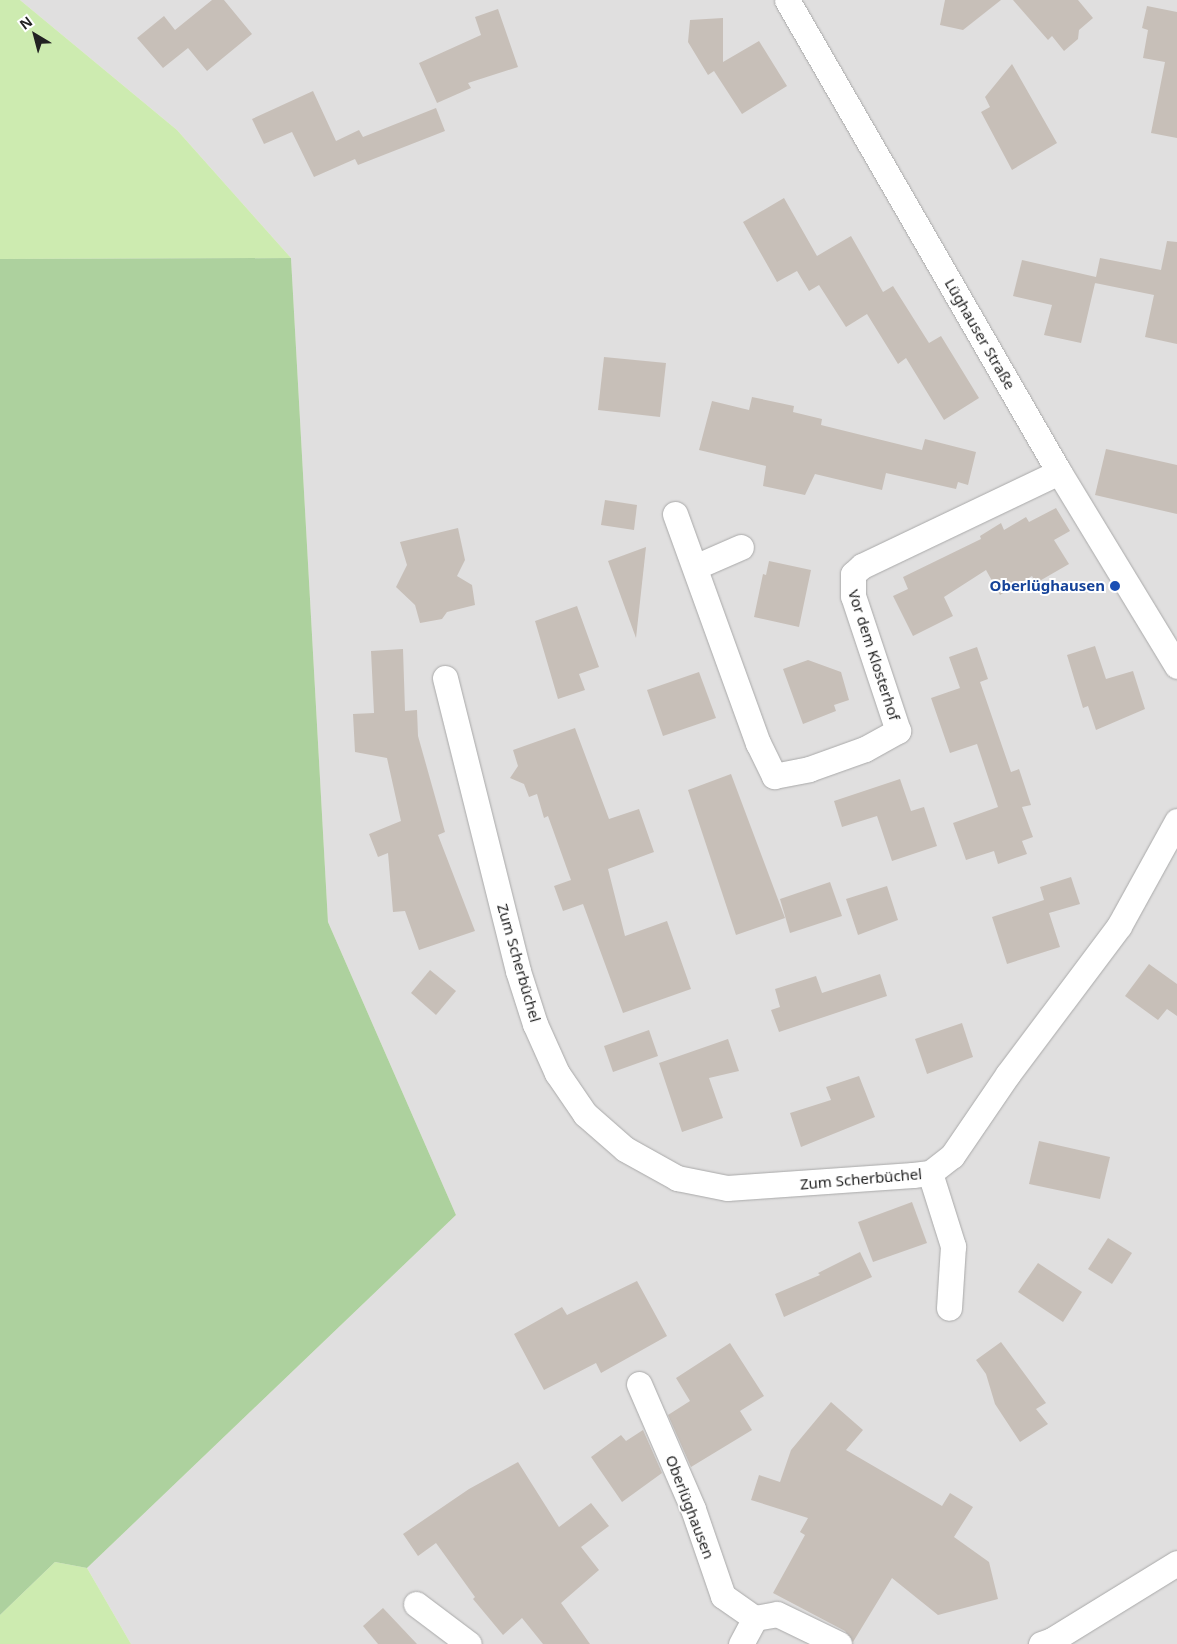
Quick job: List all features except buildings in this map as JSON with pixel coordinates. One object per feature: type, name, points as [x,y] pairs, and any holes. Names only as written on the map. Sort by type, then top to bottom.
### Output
[{"type":"street","name":"Lüghauser Straße","points":[[787,0],[1059,472],[1177,666]]},
{"type":"street","name":"Vor dem Klosterhof","points":[[675,514],[758,743],[774,776],[809,769],[865,749],[898,731],[853,596],[853,574],[862,566],[1059,472]]},
{"type":"street","points":[[695,567],[741,547]]},
{"type":"street","name":"Zum Scherbüchel","points":[[445,678],[523,988],[535,1024],[557,1073],[584,1114],[625,1149],[677,1178],[727,1188],[864,1180],[930,1172],[952,1156],[1008,1074],[1119,926],[1177,821]]},
{"type":"street","name":"Zum Scherbüchel","points":[[930,1172],[953,1246],[949,1308]]},
{"type":"street","name":"Oberlüghausen","points":[[639,1384],[693,1509],[723,1596],[755,1618]]},
{"type":"street","points":[[1041,1644],[1052,1640],[1177,1563]]},
{"type":"street","points":[[416,1604],[469,1644]]},
{"type":"street","points":[[741,1644],[755,1618],[777,1614],[838,1644]]},
{"type":"shaded area","points":[[20,0],[1177,0],[1177,1644],[131,1644],[87,1568],[456,1215],[328,922],[291,258],[177,130]]},
{"type":"green space","points":[[0,0],[20,0],[177,130],[291,258],[0,259]]},
{"type":"green space","points":[[291,258],[328,922],[456,1215],[87,1568],[55,1562],[0,1615],[0,259]]},
{"type":"green space","points":[[55,1562],[87,1568],[131,1644],[0,1644],[0,1615]]},
{"type":"place","name":"Oberlüghausen","points":[[1115,586]]}]
